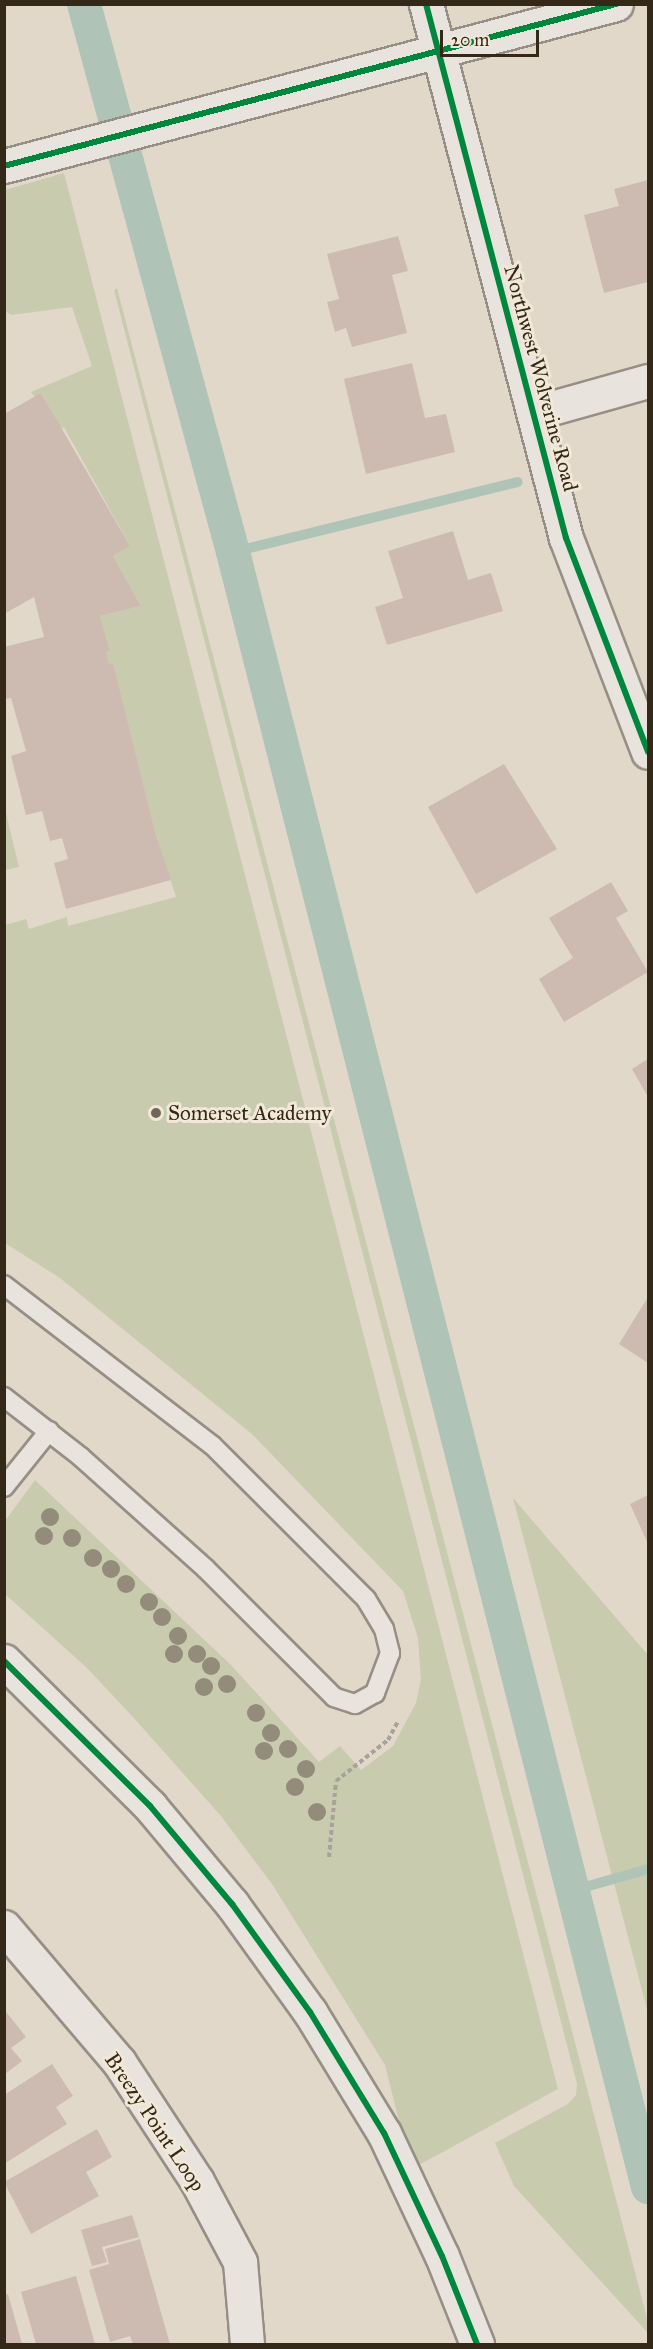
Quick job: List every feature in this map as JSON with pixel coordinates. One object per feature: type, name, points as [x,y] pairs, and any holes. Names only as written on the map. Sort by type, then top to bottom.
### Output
[{"type":"street","name":"Northwest Wolverine Road","points":[[426,4],[566,538],[648,752]]},
{"type":"street","points":[[12,164],[262,101],[616,4]]},
{"type":"street","points":[[534,413],[648,381]]},
{"type":"street","points":[[4,1661],[150,1806],[232,1904],[310,2012],[384,2133],[442,2256],[477,2344]]},
{"type":"street","name":"Breezy Point Loop","points":[[4,1927],[119,2062],[197,2181],[240,2262],[247,2344]]},
{"type":"lane","points":[[4,1285],[212,1445],[366,1599],[384,1629],[390,1653],[375,1693],[355,1704],[334,1697],[205,1568],[49,1431],[8,1407]]},
{"type":"lane","points":[[4,1487],[49,1431]]},
{"type":"path","points":[[329,1857],[336,1781],[388,1740],[398,1721]]},
{"type":"green space","name":"Somerset Academy","points":[[64,173],[558,2089],[419,2165],[403,2137],[385,2065],[272,1884],[221,1816],[133,1717],[86,1667],[5,1594],[5,1521],[35,1480],[231,1665],[319,1762],[340,1746],[361,1770],[393,1746],[416,1703],[421,1679],[418,1638],[403,1591],[252,1434],[60,1278],[5,1243],[5,925],[26,919],[29,929],[67,917],[68,926],[176,897],[156,835],[113,664],[109,664],[106,652],[110,651],[100,616],[141,606],[113,556],[130,546],[64,427],[61,429],[42,394],[35,397],[31,392],[92,366],[72,307],[11,315],[5,311],[5,190]]},
{"type":"green space","points":[[117,288],[648,2322],[648,2333],[514,2186],[495,2143],[568,2104],[576,2095],[577,2084],[114,290]]},
{"type":"green space","points":[[5,809],[19,867],[4,870]]},
{"type":"green space","points":[[513,1498],[648,1655],[648,2013]]},
{"type":"building","points":[[648,180],[648,282],[604,293],[584,215],[619,206],[614,189]]},
{"type":"building","points":[[398,236],[408,271],[392,275],[407,333],[352,347],[346,328],[335,332],[327,302],[339,299],[327,254]]},
{"type":"building","points":[[412,363],[425,418],[446,414],[455,452],[366,474],[344,379]]},
{"type":"building","points":[[41,393],[130,546],[113,556],[141,606],[100,616],[110,651],[106,652],[109,664],[113,663],[156,835],[171,880],[66,909],[54,863],[68,859],[62,838],[50,841],[42,811],[26,815],[11,756],[26,751],[11,698],[4,699],[4,647],[44,637],[34,597],[4,614],[4,414]]},
{"type":"building","points":[[453,531],[468,580],[491,573],[503,611],[387,645],[375,607],[403,598],[388,551]]},
{"type":"building","points":[[504,764],[557,849],[476,894],[428,807]]},
{"type":"building","points":[[611,882],[628,911],[616,918],[648,972],[564,1022],[539,979],[573,958],[549,918]]},
{"type":"building","points":[[648,1059],[648,1097],[632,1069]]},
{"type":"building","points":[[648,1297],[648,1363],[619,1344]]},
{"type":"building","points":[[648,1495],[648,1544],[630,1504]]},
{"type":"building","points":[[4,2009],[26,2037],[11,2048],[22,2061],[4,2075]]},
{"type":"building","points":[[52,2064],[73,2096],[56,2107],[67,2124],[4,2164],[4,2095]]},
{"type":"building","points":[[97,2129],[112,2157],[86,2172],[99,2196],[31,2234],[4,2182]]},
{"type":"building","points":[[132,2215],[139,2237],[102,2247],[107,2262],[92,2266],[81,2230]]},
{"type":"building","points":[[140,2239],[170,2344],[133,2344],[130,2336],[110,2342],[89,2270],[109,2264],[105,2249]]},
{"type":"building","points":[[76,2276],[95,2344],[36,2344],[21,2292]]},
{"type":"building","points":[[8,2294],[22,2344],[4,2344],[4,2295]]},
{"type":"waterway","points":[[84,4],[233,552],[648,2187]]},
{"type":"waterway","points":[[233,552],[518,482]]},
{"type":"waterway","points":[[571,1891],[648,1869]]},
{"type":"cycle path","points":[[426,4],[566,538],[648,752]]},
{"type":"cycle path","points":[[4,166],[616,4]]},
{"type":"cycle path","points":[[4,1661],[150,1806],[232,1904],[310,2012],[384,2133],[442,2256],[477,2344]]},
{"type":"place","name":"Somerset Academy","points":[[156,1113]]}]
